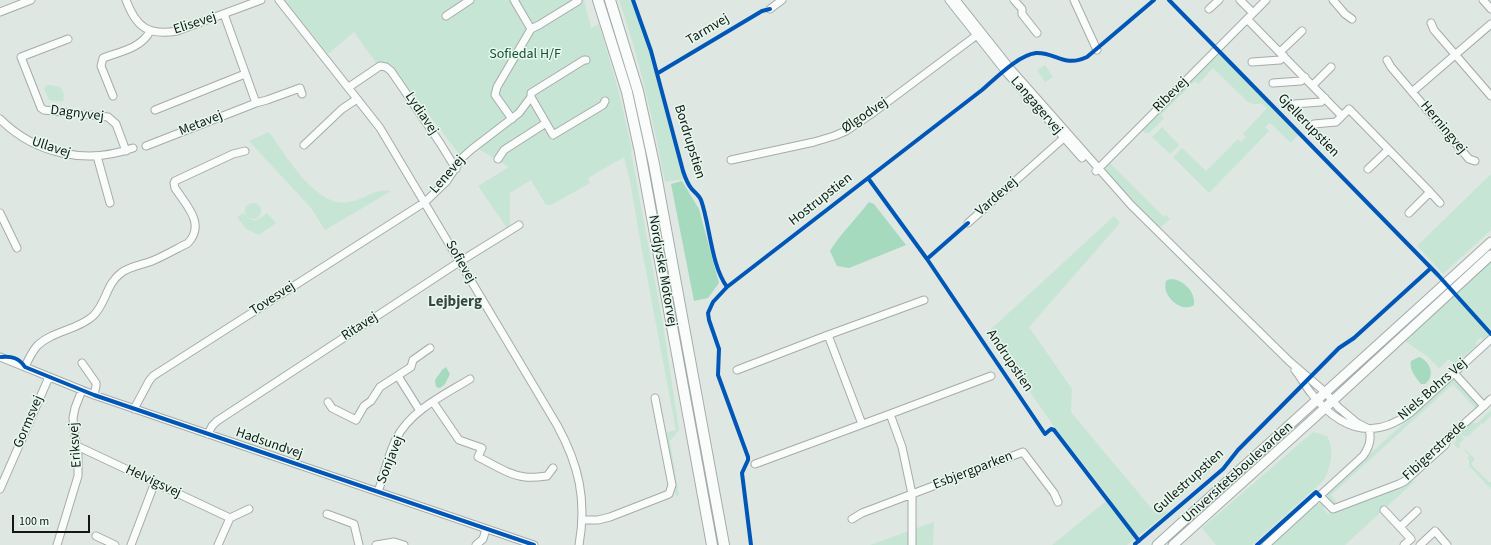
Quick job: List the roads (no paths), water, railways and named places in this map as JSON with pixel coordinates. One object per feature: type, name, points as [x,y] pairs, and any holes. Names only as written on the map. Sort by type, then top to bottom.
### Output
[{"type":"highway","name":"Nordjyske Motorvej","points":[[598,0],[627,92],[640,152],[712,545]]},
{"type":"highway","name":"Nordjyske Motorvej","points":[[610,0],[629,56],[656,172],[724,545]]},
{"type":"highway","points":[[698,404],[728,545]]},
{"type":"highway","points":[[703,494],[709,545]]},
{"type":"main road","points":[[1329,397],[1491,242]]},
{"type":"main road","points":[[1321,404],[1491,255]]},
{"type":"main road","name":"Universitetsboulevarden","points":[[1157,545],[1321,404]]},
{"type":"main road","name":"Universitetsboulevarden","points":[[1173,545],[1321,404]]},
{"type":"street","points":[[0,12],[31,0]]},
{"type":"street","points":[[113,96],[101,66],[103,58],[140,44],[146,39],[150,31],[130,13],[126,0]]},
{"type":"street","name":"Elisevej","points":[[150,31],[164,33],[177,31],[261,0]]},
{"type":"street","name":"Sofievej","points":[[279,0],[380,128],[566,440],[582,494],[582,520],[579,545]]},
{"type":"street","points":[[446,16],[470,0]]},
{"type":"street","points":[[514,0],[531,29]]},
{"type":"street","points":[[512,120],[495,95],[515,54],[531,29],[578,0]]},
{"type":"street","points":[[770,9],[782,0]]},
{"type":"street","name":"Langagervej","points":[[949,0],[978,33]]},
{"type":"street","name":"Langagervej","points":[[956,0],[1006,72],[1097,170],[1289,361],[1329,397]]},
{"type":"street","points":[[1014,0],[1022,9],[1022,14],[1037,32]]},
{"type":"street","points":[[1074,0],[1098,50]]},
{"type":"street","points":[[1209,9],[1218,0]]},
{"type":"street","points":[[1240,0],[1253,13]]},
{"type":"street","name":"Ribevej","points":[[1097,170],[1266,0]]},
{"type":"street","points":[[1333,0],[1345,14],[1352,19]]},
{"type":"street","points":[[1484,0],[1491,9]]},
{"type":"street","points":[[224,14],[256,103]]},
{"type":"street","points":[[1247,19],[1342,116]]},
{"type":"street","points":[[1431,23],[1434,30],[1491,96]]},
{"type":"street","name":"Herningvej","points":[[1412,92],[1491,24]]},
{"type":"street","points":[[1252,62],[1280,60],[1282,54],[1302,31]]},
{"type":"street","name":"Ølgodvej","points":[[731,160],[814,142],[834,136],[846,130],[874,112],[978,33]]},
{"type":"street","name":"Dagnyvej","points":[[68,39],[21,57],[41,108],[44,110],[108,117],[116,124],[129,150]]},
{"type":"street","name":"Lenevej","points":[[424,202],[446,182],[463,157],[519,113],[531,97],[531,93],[586,60]]},
{"type":"street","name":"Herningvej","points":[[1388,60],[1391,68],[1469,158],[1475,161]]},
{"type":"street","name":"Lydiavej","points":[[348,87],[380,66],[386,67],[391,71],[402,87],[456,169]]},
{"type":"street","points":[[1313,86],[1331,67]]},
{"type":"street","points":[[155,110],[245,74]]},
{"type":"street","points":[[1273,83],[1301,81],[1304,77]]},
{"type":"street","name":"Metavej","points":[[146,146],[256,103],[300,88],[302,94]]},
{"type":"street","points":[[531,97],[553,135],[603,106],[605,101]]},
{"type":"street","points":[[1294,104],[1321,102],[1325,98]]},
{"type":"street","points":[[304,145],[342,109],[357,99]]},
{"type":"street","points":[[1314,124],[1336,122],[1349,109],[1440,203]]},
{"type":"street","name":"Ullavej","points":[[0,118],[18,135],[44,148],[59,153],[78,156],[97,156],[129,150]]},
{"type":"street","points":[[498,158],[504,150],[546,123]]},
{"type":"street","name":"Vardevej","points":[[968,223],[1066,136]]},
{"type":"street","points":[[1368,169],[1388,150]]},
{"type":"street","points":[[25,367],[32,352],[38,346],[93,316],[103,303],[112,282],[122,272],[136,265],[152,261],[188,243],[195,232],[195,221],[174,188],[175,181],[233,154],[245,151]]},
{"type":"street","points":[[97,156],[110,203]]},
{"type":"street","points":[[1409,213],[1430,192]]},
{"type":"street","name":"Tovesvej","points":[[134,409],[153,376],[424,202]]},
{"type":"street","points":[[0,213],[18,248]]},
{"type":"street","name":"Ritavej","points":[[208,434],[212,426],[217,421],[519,225]]},
{"type":"street","points":[[737,370],[924,300]]},
{"type":"street","points":[[828,335],[862,424]]},
{"type":"street","name":"Niels Bohrs Vej","points":[[1321,404],[1336,418],[1354,427],[1369,429],[1381,428],[1400,420],[1410,413],[1491,339]]},
{"type":"street","points":[[328,402],[332,408],[356,420],[364,406],[371,401],[380,387],[411,367],[413,360],[430,348]]},
{"type":"street","name":"Hadsundvej","points":[[0,357],[94,395],[534,545]]},
{"type":"street","name":"Langagervej","points":[[1289,361],[1321,404]]},
{"type":"street","points":[[82,363],[96,383],[94,395]]},
{"type":"street","points":[[1454,373],[1484,406]]},
{"type":"street","points":[[398,376],[420,411]]},
{"type":"street","points":[[755,464],[990,376]]},
{"type":"street","name":"Gormsvej","points":[[0,489],[49,377]]},
{"type":"street","name":"Sonjavej","points":[[378,492],[396,440],[407,424],[420,411],[470,379]]},
{"type":"street","name":"Eriksvej","points":[[57,545],[78,476],[77,446],[73,418],[82,390]]},
{"type":"street","points":[[1266,545],[1363,456],[1368,448],[1370,438],[1369,429],[1357,423],[1329,397]]},
{"type":"street","points":[[582,520],[598,520],[610,517],[669,494],[672,485],[655,398]]},
{"type":"street","name":"Fibigerstræde","points":[[1320,496],[1333,509],[1405,481],[1445,445],[1448,438],[1491,399]]},
{"type":"street","points":[[433,402],[459,440],[482,448],[478,457],[504,470],[524,477],[547,476],[553,468]]},
{"type":"street","name":"Esbjergparken","points":[[890,414],[902,447],[912,494],[912,545]]},
{"type":"street","name":"Helvigsvej","points":[[77,446],[230,518]]},
{"type":"street","name":"Esbjergparken","points":[[852,519],[862,513],[1023,452],[1054,493],[1058,502]]},
{"type":"street","points":[[131,545],[155,482]]},
{"type":"street","points":[[218,545],[230,518],[249,508]]},
{"type":"street","points":[[1384,510],[1416,545]]},
{"type":"street","points":[[1400,527],[1417,511]]},
{"type":"street","points":[[327,514],[354,524],[359,545]]},
{"type":"street","points":[[476,545],[483,539],[486,529]]},
{"type":"street","points":[[1420,545],[1435,531],[1447,545]]},
{"type":"street","points":[[96,536],[116,545]]},
{"type":"street","points":[[1404,545],[1411,539]]},
{"type":"street","points":[[376,545],[394,542],[404,545]]},
{"type":"district","name":"Lejbjerg","points":[[455,303]]},
{"type":"park label","name":"Sofiedal H/F","points":[[525,55]]}]
